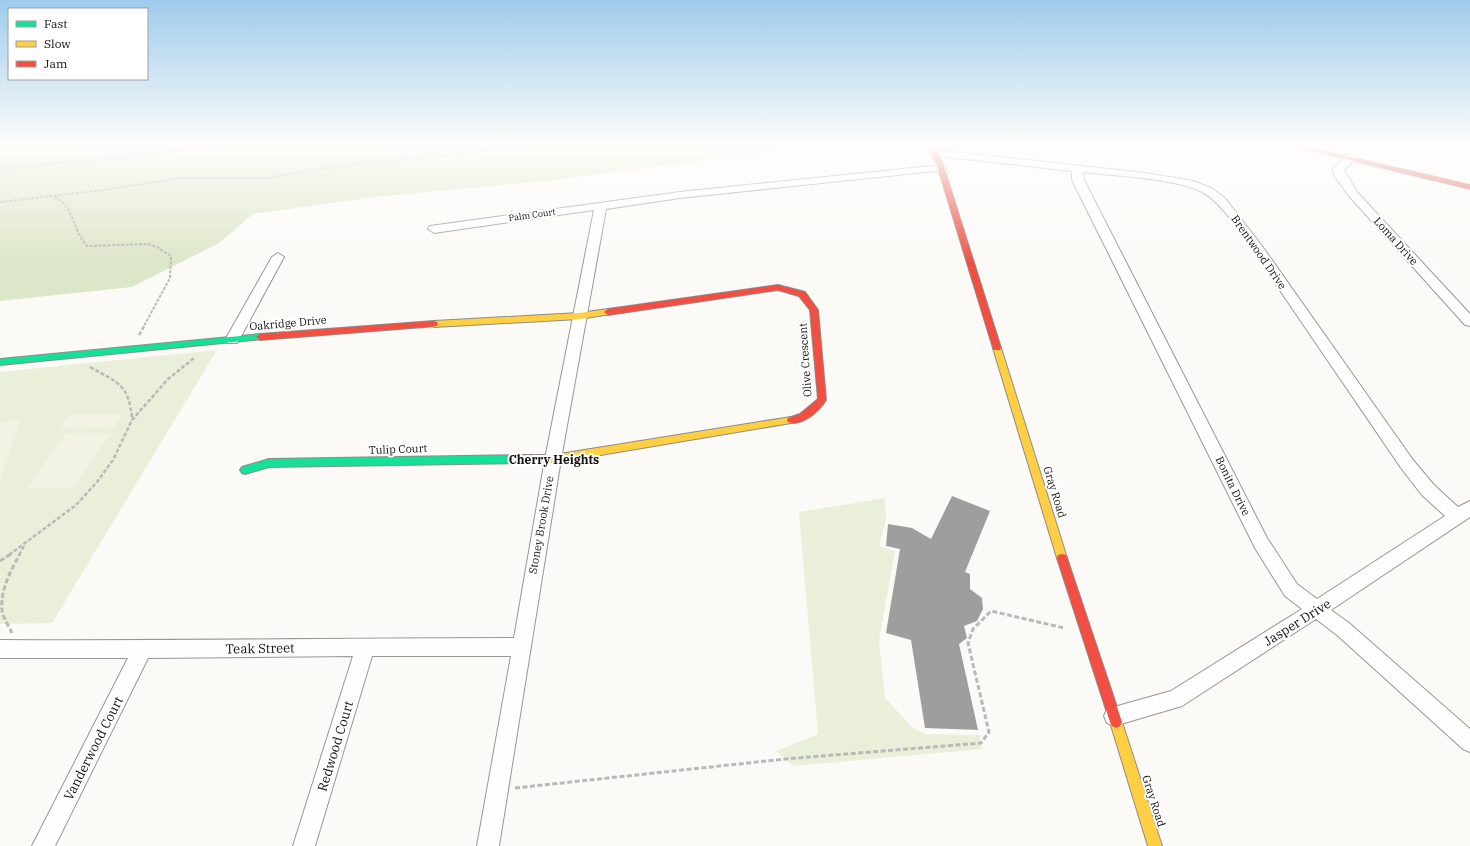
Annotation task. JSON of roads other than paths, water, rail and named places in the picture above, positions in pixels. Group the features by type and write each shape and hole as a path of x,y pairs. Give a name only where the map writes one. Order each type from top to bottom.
{"street":[{"name":"Palm Court","path":"434,229 601,205 780,185"},
{"name":"Gray Road","path":"946,185 1086,633 1155,846"},
{"name":"Bonita Drive","path":"1081,185 1261,543 1277,570 1291,590 1343,629 1470,742"},
{"name":"Brentwood Drive","path":"1196,185 1207,190 1221,200 1258,249 1407,464 1428,490 1464,512"},
{"name":"Loma Drive","path":"1347,185 1353,194 1470,322"},
{"name":"Stoney Brook Drive","path":"488,846 499,788 552,458 601,205"},
{"path":"232,340 278,257"},
{"name":"Olive Crescent","path":"552,458 774,423 803,417 822,400 814,310 802,294 778,287 579,316"},
{"name":"Oakridge Drive","path":"0,362 216,341 410,325 579,316"},
{"name":"Tulip Court","path":"245,470 269,463 552,458"},
{"name":"Jasper Drive","path":"1114,716 1175,699 1317,609 1464,512"},
{"name":"Teak Street","path":"0,649 142,650 366,646 521,647"},
{"name":"Redwood Court","path":"304,846 366,646"},
{"name":"Vanderwood Court","path":"43,846 142,650"}],"district":[{"name":"Cherry Heights","path":"554,460"}]}
